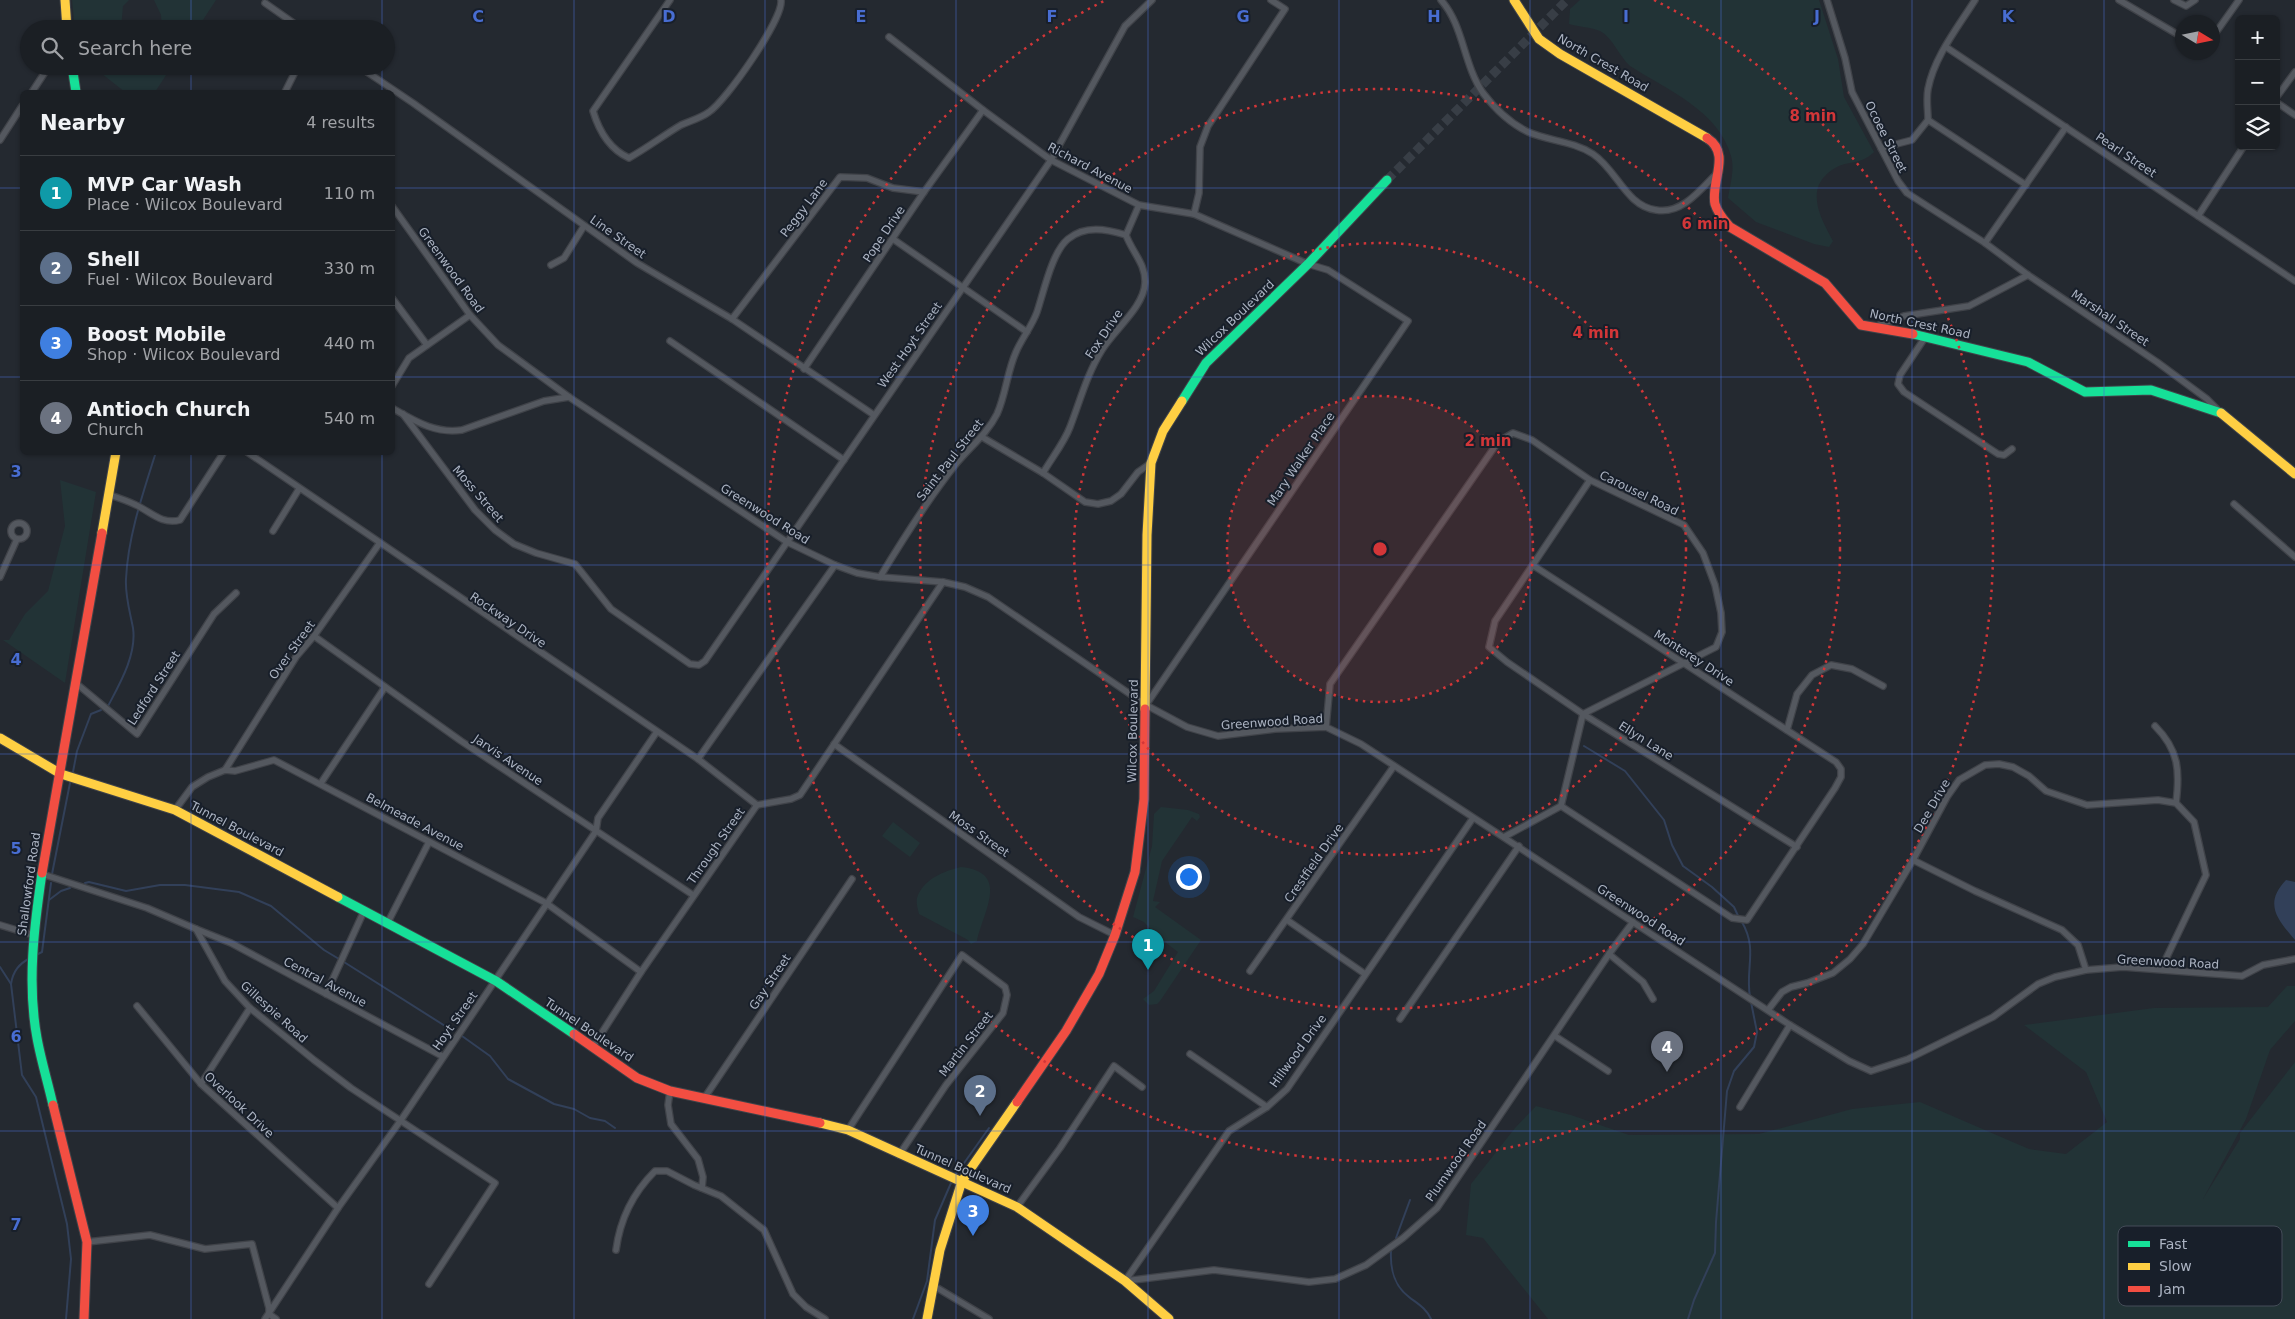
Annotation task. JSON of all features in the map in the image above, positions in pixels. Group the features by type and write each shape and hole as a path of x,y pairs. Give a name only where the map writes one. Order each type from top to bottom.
{"main road":[{"path":"65,0 66,20"},
{"name":"North Crest Road","path":"1514,0 1540,39 1560,54 1678,120 1713,142 1720,152 1715,189 1715,203 1720,216 1730,227 1825,283 1834,291 1854,319 1861,325 1926,336 2028,362 2085,392 2151,390 2220,413 2295,474"},
{"path":"73,75 76,90"},
{"name":"Wilcox Boulevard","path":"927,1319 940,1250 962,1181 1066,1031 1099,974 1115,935 1131,887 1139,854 1144,799 1147,535 1151,463 1163,431 1206,363 1308,264 1387,180"},
{"name":"Shallowford Road","path":"84,1319 87,1242 37,1038 34,1015 33,935 116,455"},
{"name":"Tunnel Boulevard","path":"0,738 61,774 175,810 496,981 637,1078 670,1091 705,1097 848,1130 899,1155 962,1181 1017,1207 1125,1281 1169,1319"}],"street":[{"path":"670,0 593,111 598,129 617,152 629,158 680,126 710,111 733,85 772,28 782,5 781,0"},
{"name":"West Hoyt Street","path":"787,542 1051,160 1125,26 1152,0"},
{"path":"1194,214 1199,193 1200,147 1208,126 1285,9 1271,0"},
{"path":"1441,0 1447,7 1457,28 1469,67 1482,91 1500,114 1529,132 1558,139 1589,152 1605,162 1634,201 1655,210 1672,210 1686,203 1718,172"},
{"name":"Ocoee Street","path":"1827,0 1846,58 1852,92 1898,181 1908,192 1985,243"},
{"path":"1881,148 1912,140 1928,120 1928,91 1932,73 1946,46 1975,0"},
{"path":"2119,0 2175,32"},
{"path":"2174,0 2186,6 2195,0"},
{"path":"2220,27 2239,0"},
{"path":"265,3 289,20"},
{"name":"Richard Avenue","path":"890,37 983,110 1051,160 1139,205 1194,214 1308,264"},
{"name":"Pearl Street","path":"1946,46 2295,281"},
{"path":"2280,93 2295,72"},
{"path":"33,90 43,75"},
{"path":"285,90 293,75"},
{"name":"Line Street","path":"372,75 394,90"},
{"name":"Line Street","path":"395,90 637,264 732,320 874,415"},
{"path":"2280,105 2295,115"},
{"path":"0,140 20,109"},
{"name":"Pope Drive","path":"804,369 924,192 983,110"},
{"path":"1928,120 2026,185"},
{"path":"1985,243 2066,128"},
{"path":"2198,216 2241,150"},
{"name":"Peggy Lane","path":"732,320 840,177 867,178 894,188 924,192"},
{"path":"1126,235 1139,205"},
{"name":"Greenwood Road","path":"395,210 470,315 498,345 569,397 787,542 835,565 857,573 880,577 943,582 966,587 988,597 1146,705 1187,727 1218,736 1275,729 1326,727 1362,744 1790,1025 1849,1061 1871,1071 1908,1059 1993,1017 2038,984 2055,977 2086,970 2123,967 2242,976 2262,965 2295,959"},
{"path":"551,265 564,258 584,226"},
{"name":"Saint Paul Street","path":"880,577 900,543 956,464 982,437 996,416 1004,397 1010,370 1036,315 1055,259 1067,240 1082,230 1110,230 1126,235"},
{"name":"Fox Drive","path":"1042,473 1069,430 1083,387 1102,350 1142,297 1145,283 1142,263 1131,250 1126,235"},
{"path":"893,239 1027,332"},
{"name":"Marshall Street","path":"1985,243 2028,275 2157,362 2207,400 2220,413"},
{"name":"Mary Walker Place","path":"1146,705 1408,321 1328,270 1308,264"},
{"path":"1872,328 1904,316 1969,306 2028,275"},
{"path":"395,302 428,345"},
{"path":"395,381 409,358 470,315"},
{"path":"1926,336 1900,375 1898,384 1904,392 1998,454 2004,455 2012,449"},
{"path":"670,341 844,460"},
{"name":"Moss Street","path":"395,410 425,426 448,432 462,430 544,401 569,397"},
{"name":"Moss Street","path":"403,414 469,502 495,530 514,544 536,553 575,564 611,609 690,664 699,665 706,661 787,542"},
{"name":"Carousel Road","path":"1326,727 1330,684 1498,442 1512,433 1532,440 1590,480 1684,525 1703,554 1715,585 1722,613 1722,632 1716,646 1685,664 1583,714"},
{"path":"982,437 1042,473 1085,502 1098,504 1111,501 1121,494 1138,472 1151,463"},
{"path":"110,495 138,505 163,520 172,522 180,520 222,455"},
{"name":"Rockway Drive","path":"251,455 698,760 757,805"},
{"path":"1534,566 1590,480"},
{"path":"273,531 299,489"},
{"path":"2234,504 2295,557"},
{"path":"0,577 17,539"},
{"name":"Over Street","path":"225,770 296,657 314,636 379,544"},
{"path":"698,760 835,565"},
{"name":"Ellyn Lane","path":"1534,566 1495,621 1489,647 1507,662 1583,714 1796,847"},
{"name":"Monterey Drive","path":"1534,566 1836,762 1842,769 1841,777 1796,847"},
{"name":"Through Street","path":"592,1048 641,972 757,805 783,801 800,795 943,582"},
{"name":"Ledford Street","path":"77,684 137,734 214,614 236,593"},
{"name":"Jarvis Avenue","path":"314,636 385,687 693,896"},
{"path":"1787,730 1797,694 1812,675 1830,665 1852,669 1883,686"},
{"path":"321,783 385,687"},
{"path":"1504,837 1561,806 1583,714"},
{"path":"2155,726 2168,740 2177,764 2176,802 2194,822 2206,875 2161,969"},
{"name":"Hoyt Street","path":"267,1316 338,1208 496,981 546,903 596,831 598,818 656,733"},
{"name":"Moss Street","path":"834,744 1079,918 1115,935"},
{"name":"Belmeade Avenue","path":"175,810 192,786 225,770 235,770 274,760 321,783 546,903 641,972"},
{"name":"Dee Drive","path":"1768,1010 1782,992 1790,986 1807,983 1833,974 1863,944 1913,860 1947,796 1959,780 1985,765 1999,764 2013,767 2029,776 2046,791 2087,805 2158,800 2176,802"},
{"name":"Crestfield Drive","path":"1250,972 1394,766"},
{"path":"1561,806 1732,918 1747,920 1796,847"},
{"name":"Hillwood Drive","path":"1125,1281 1229,1131 1267,1107 1287,1089 1473,818"},
{"path":"387,924 429,842"},
{"path":"1400,1019 1519,846"},
{"path":"1913,860 1975,891 2062,930 2078,945 2086,970"},
{"path":"42,874 147,908 196,929"},
{"name":"Gay Street","path":"705,1097 852,879"},
{"path":"326,994 364,911"},
{"path":"1286,920 1365,974"},
{"name":"Plumwood Road","path":"1125,1281 1214,1270 1309,1282 1335,1279 1366,1265 1403,1238 1437,1208 1609,954 1633,922"},
{"path":"0,924 33,935"},
{"name":"Central Avenue","path":"196,929 231,943 442,1056"},
{"name":"Gillespie Road","path":"196,929 225,981 250,1008 351,1088 495,1183 429,1284"},
{"path":"1609,954 1643,982 1653,999"},
{"name":"Martin Street","path":"848,1130 962,955 1005,987 1007,995 1003,1013 946,1085 899,1155"},
{"name":"Overlook Drive","path":"137,1006 200,1084 338,1208"},
{"path":"200,1084 250,1008"},
{"path":"1740,1107 1790,1025"},
{"path":"1555,1036 1608,1071"},
{"path":"1190,1054 1267,1107"},
{"path":"1017,1207 1060,1148 1114,1066 1142,1087"},
{"path":"670,1091 668,1105 671,1124 698,1159 703,1177 702,1188"},
{"path":"616,1250 618,1233 627,1209 640,1186 655,1171 667,1171 721,1196 764,1230 793,1294 806,1307 825,1319"},
{"path":"87,1242 150,1235 205,1249 252,1244 269,1308 267,1316 276,1319"},
{"path":"934,1286 989,1319"}],"shaded area":[{"path":"72,0 129,0 123,6 122,20 74,20"},
{"path":"154,0 216,0 203,20 161,20"},
{"path":"1580,0 1819,0 1838,59 1844,97 1874,152 1864,159 1835,168 1819,184 1817,203 1823,222 1833,241 1829,247 1814,244 1756,222 1728,198 1732,177 1732,161 1725,140 1715,126 1690,103 1630,66 1605,34 1600,31 1569,24 1570,9"},
{"path":"103,75 166,75 156,90 122,90"},
{"path":"60,480 96,492 65,683 3,640 9,640 25,614 48,591 65,526"},
{"path":"1161,807 1188,810 1199,814 1200,817 1197,821 1192,817 1162,861 1153,901 1160,902 1155,907 1201,940 1160,1001 1157,1004 1149,1005 1143,999 1154,991 1178,952 1157,936 1144,922 1133,917 1152,846 1154,814"},
{"path":"893,822 920,843 910,857 882,836"},
{"path":"961,867 976,870 985,877 990,885 988,906 977,941 971,944 968,940 919,914 917,904 920,891 929,881 941,874"},
{"path":"2287,986 2295,986 2295,1021 2270,1050 2246,1119 2203,1199 2240,1139 2240,1133 2295,1062 2295,1319 1548,1319 1483,1238 1466,1235 1471,1184 1515,1128 1536,1106 1571,1115 1629,1135 1759,1134 1852,1109 1920,1102 2029,1149 2066,1154 2107,1122 2086,1072 2024,1025 2154,1008 2268,1007"}],"water":[{"path":"2286,880 2295,882 2295,940 2283,926 2274,904 2279,889"}],"waterway":[{"path":"107,708 126,670 132,649 133,628 126,592 127,563 137,515 155,455"},
{"path":"73,772 77,751 91,714 101,710"},
{"path":"1584,746 1625,771 1664,820 1672,845 1683,866 1712,887 1734,907 1739,918"},
{"path":"52,874 70,783"},
{"path":"85,883 89,882 126,891 160,885 185,885 239,892 271,906 324,950 339,959"},
{"path":"36,955 42,952 51,883"},
{"path":"49,900 61,891 70,888"},
{"path":"1742,922 1747,932 1750,950 1750,997"},
{"path":"30,958 17,968 11,984 22,1075 36,1097 67,1224 71,1259 66,1319"},
{"path":"344,962 453,1031"},
{"path":"0,967 11,984"},
{"path":"1688,1319 1694,1300 1715,1253 1727,1091 1734,1071 1754,1047 1757,1032 1751,1002"},
{"path":"462,1036 490,1056 508,1079 554,1104 574,1109 590,1118 605,1121 615,1128"},
{"path":"957,1173 989,1128"},
{"path":"913,1319 927,1281 935,1220 951,1183"},
{"path":"1396,1238 1410,1200"},
{"path":"1391,1250 1392,1270 1396,1282 1404,1292 1424,1309 1431,1319"}],"tunnel":[{"path":"1387,180 1567,0"}],"traffic: fast":[{"path":"73,75 76,90"},
{"path":"1182,401 1206,363 1308,264 1387,180"},
{"path":"1913,334 2028,362 2085,392 2151,390 2221,413"},
{"path":"42,873 34,935 32,997 40,1055 53,1105"},
{"path":"338,897 496,981 574,1034"}],"traffic: slow":[{"path":"65,0 66,20"},
{"path":"1514,0 1539,39 1560,54 1707,138"},
{"path":"1145,709 1147,535 1151,463 1163,431 1182,401"},
{"path":"2221,413 2295,474"},
{"path":"102,533 115,455"},
{"path":"0,738 61,774 175,810 338,897"},
{"path":"927,1319 940,1250 962,1181 1017,1102"},
{"path":"820,1123 848,1130 1017,1207 1125,1281 1169,1319"}],"traffic: jam":[{"path":"1707,138 1718,152 1719,160 1714,196 1715,204 1719,214 1730,227 1825,283 1861,325 1913,334"},
{"path":"42,873 102,533"},
{"path":"1017,1102 1066,1031 1099,974 1115,935 1135,872 1144,799 1145,709"},
{"path":"574,1034 637,1078 670,1091 820,1123"},
{"path":"53,1105 87,1242 84,1319"}],"place":[{"name":"MVP Car Wash","path":"1148,970"},
{"name":"Antioch Church","path":"1667,1072"},
{"name":"Shell","path":"980,1116"},
{"name":"Boost Mobile","path":"973,1236"}]}
